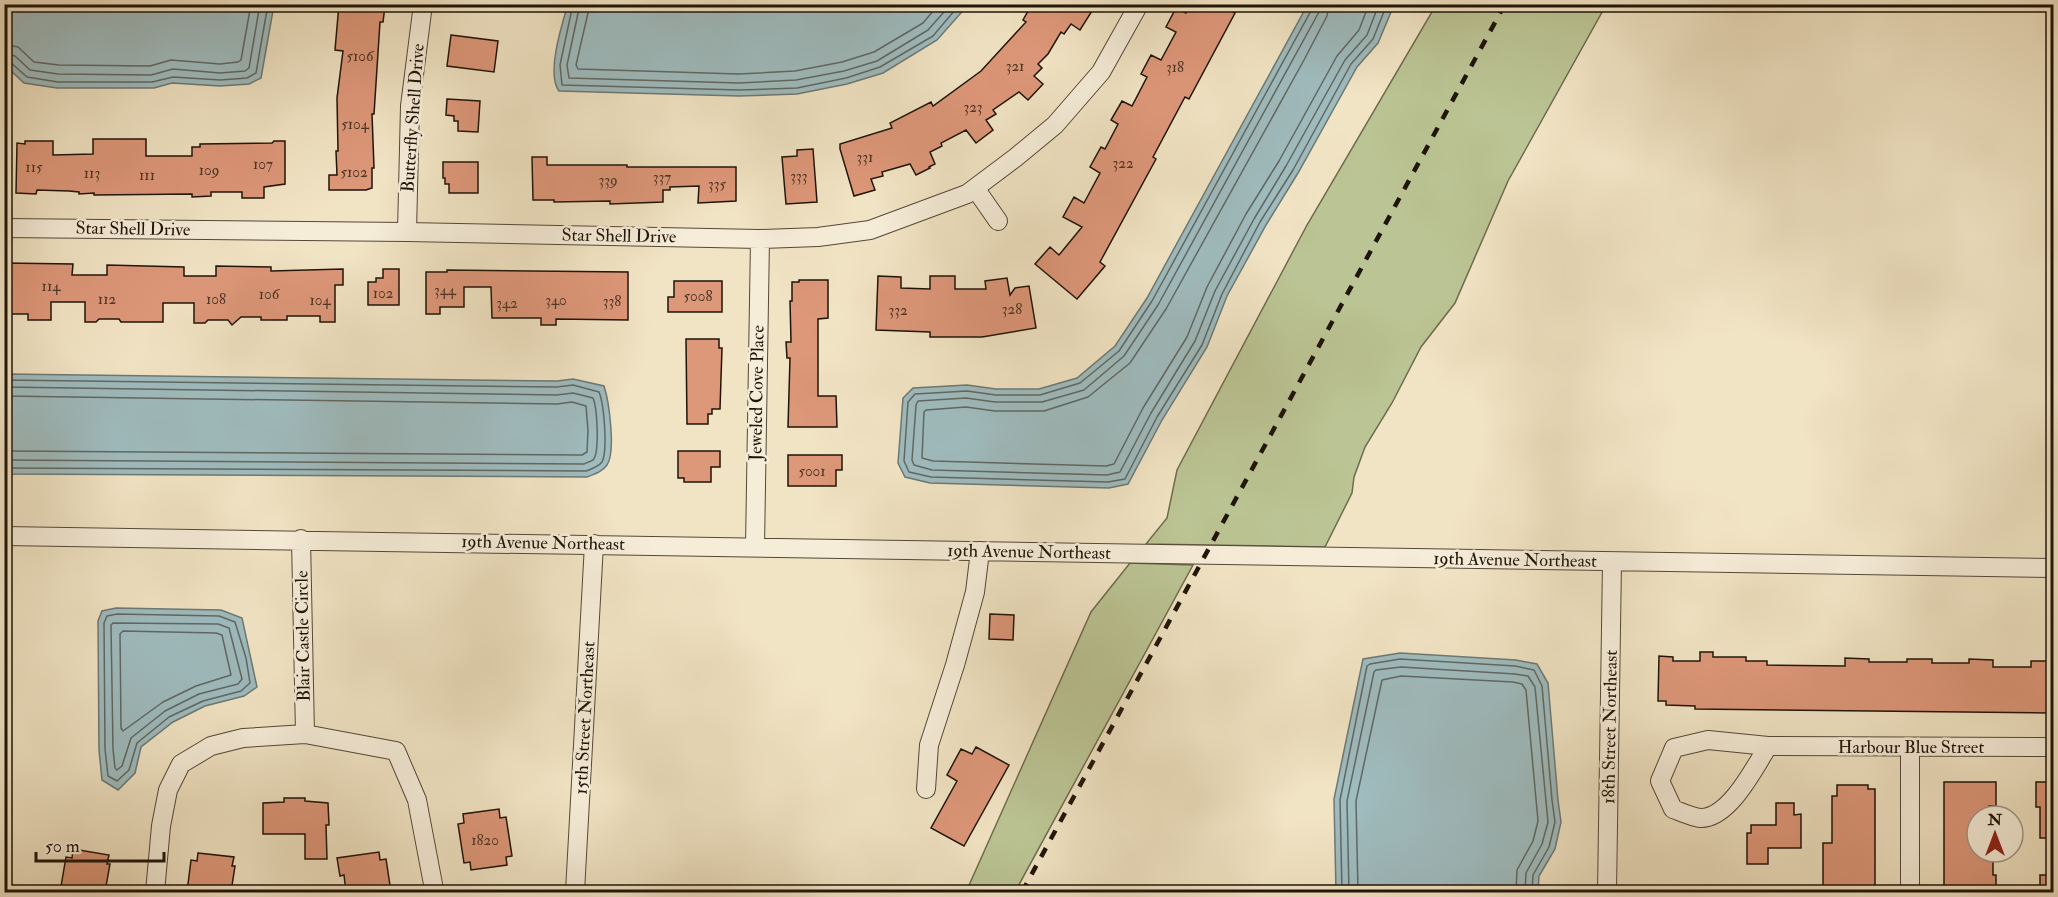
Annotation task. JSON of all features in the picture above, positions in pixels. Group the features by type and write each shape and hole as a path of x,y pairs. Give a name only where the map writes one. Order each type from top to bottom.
{"street":[{"name":"Butterfly Shell Drive","path":"407,232 410,106 423,4"},
{"name":"Star Shell Drive","path":"4,228 407,232 760,239 818,237 870,230 966,194 1055,125 1101,72 1139,4"},
{"path":"975,188 998,221"},
{"name":"Jeweled Cove Place","path":"755,547 760,239"},
{"name":"19th Avenue Northeast","path":"4,536 2054,568"},
{"name":"Blair Castle Circle","path":"301,539 305,734"},
{"name":"15th Street Northeast","path":"575,892 594,544"},
{"path":"926,789 929,745 956,665 975,592 980,551"},
{"name":"18th Street Northeast","path":"1607,892 1612,562"},
{"path":"155,892 168,790 181,764 211,746 243,738 305,734 396,751 417,800 433,884 432,892"},
{"name":"Harbour Blue Street","path":"1768,746 1744,785 1724,809 1701,818 1673,809 1660,781 1674,748 1708,740 1768,746 2054,747"},
{"path":"1910,747 1910,892"}],"green space":[{"path":"1436,5 1606,5 1508,181 1455,303 1421,347 1392,403 1365,447 1354,477 1352,493 1325,547 1146,544 1167,518 1177,470 1307,225"},
{"path":"1130,563 1193,565 1015,892 966,892 1091,612"}],"water":[{"path":"568,4 968,5 937,40 883,73 847,84 797,94 739,96 559,91 555,83 555,61"},
{"path":"1308,4 1394,5 1378,43 1357,67 1266,225 1227,296 1207,347 1162,420 1128,484 1109,488 930,483 905,477 898,463 903,398 913,388 967,385 996,389 1039,389 1077,378 1115,346 1147,298"},
{"path":"4,5 274,5 261,78 249,84 220,86 172,83 154,88 57,88 24,83 8,68 5,59"},
{"path":"5,374 557,381 573,379 604,386 610,414 610,458 605,467 587,477 5,474"},
{"path":"116,608 221,610 242,618 257,687 244,696 205,706 173,722 141,747 135,773 118,790 102,780 99,750 98,621 102,611"},
{"path":"1400,653 1516,660 1537,664 1548,683 1561,822 1555,849 1539,876 1538,892 1336,892 1334,799 1363,659"}],"building":[{"path":"339,4 385,6 383,22 380,22 374,114 372,114 374,168 372,168 372,188 366,190 329,190 329,175 337,175 337,98 343,51 335,50"},
{"path":"1032,4 1081,4 1092,11 1080,30 1071,24 1064,34 1061,32 1048,54 1038,64 1042,68 1034,76 1043,84 1028,100 1019,92 993,110 996,114 986,120 993,130 976,143 966,130 941,143 942,146 930,152 935,164 930,168 916,175 910,164 882,172 883,176 871,179 875,190 854,196 840,144 892,128 890,123 931,102 933,106 981,71 1026,22 1023,20"},
{"path":"1191,4 1218,4 1235,13 1189,99 1185,97 1153,157 1156,159 1100,262 1105,266 1077,299 1035,264 1050,247 1059,255 1082,227 1063,217 1074,197 1084,203 1100,173 1090,167 1101,147 1105,149 1118,124 1111,120 1122,101 1132,106 1147,77 1141,74 1151,55 1161,60 1176,32 1166,27 1176,8 1186,13"},
{"path":"451,35 498,41 494,72 447,66"},
{"path":"447,99 480,101 478,132 458,131 458,121 454,121 454,116 446,115"},
{"path":"93,139 146,139 146,156 192,156 192,147 200,147 200,144 285,141 285,184 264,187 264,198 242,198 242,192 211,192 211,196 192,197 192,194 94,195 94,193 37,190 36,194 16,193 17,143 53,141 53,155 93,154"},
{"path":"813,149 817,202 786,204 782,157 797,156 797,150"},
{"path":"532,157 547,157 547,165 736,167 736,201 698,203 699,186 670,187 670,190 663,190 663,202 610,204 610,201 533,200"},
{"path":"443,162 478,162 478,193 449,193 449,184 445,184 445,178 443,178"},
{"path":"4,263 73,264 72,275 107,275 107,265 184,267 184,276 216,276 216,266 271,267 271,271 343,269 343,285 335,285 335,322 320,322 320,316 287,316 287,320 241,317 232,325 228,320 194,323 194,303 163,303 163,322 121,322 119,319 99,319 96,322 85,322 85,302 51,302 51,320 28,320 28,314 4,314"},
{"path":"383,269 399,269 399,305 368,305 368,282 376,282 376,278 383,278"},
{"path":"447,270 628,272 628,320 556,319 556,325 541,325 541,318 492,318 491,287 464,287 464,307 440,307 440,314 426,314 426,272 447,272"},
{"path":"878,276 901,277 901,288 930,289 930,276 955,276 955,289 986,289 985,281 1007,278 1010,295 1015,288 1029,286 1036,328 982,337 930,337 930,332 876,330"},
{"path":"799,280 828,280 828,318 818,319 818,396 836,396 837,427 788,427 790,358 787,358 786,342 791,342 792,282 799,282"},
{"path":"674,281 722,281 722,312 668,312 668,297 674,297"},
{"path":"686,339 719,339 719,348 722,348 720,409 712,409 712,414 708,414 708,424 687,424"},
{"path":"678,451 720,451 720,467 711,467 711,482 684,482 684,478 678,478"},
{"path":"788,455 842,455 842,470 836,470 836,486 788,486"},
{"path":"990,614 1014,615 1013,640 989,639"},
{"path":"1700,652 1713,652 1713,657 1746,657 1746,661 1767,661 1767,665 1845,666 1845,658 1869,659 1869,662 1907,662 1907,659 1932,659 1932,663 1969,663 1969,659 1993,660 1993,667 2031,667 2031,661 2054,661 2054,709 2048,709 2048,713 1695,709 1695,706 1666,705 1666,701 1658,701 1659,656 1673,657 1673,661 1700,661"},
{"path":"976,747 1009,765 964,846 931,828 957,781 947,775 961,749 972,754"},
{"path":"1944,782 1996,782 1996,804 1965,804 1965,864 1993,864 1993,875 1996,875 1996,892 1944,892"},
{"path":"2036,782 2054,782 2054,838 2040,838 2040,807 2036,807"},
{"path":"1837,785 1868,785 1868,789 1875,789 1875,892 1823,892 1823,843 1832,843 1832,796 1837,796"},
{"path":"284,798 305,798 305,801 328,803 327,859 305,859 305,834 263,834 263,803 284,802"},
{"path":"1776,803 1794,803 1794,815 1801,814 1801,848 1768,848 1768,864 1747,864 1747,833 1751,833 1751,825 1776,825"},
{"path":"499,809 500,818 506,817 512,856 506,857 507,865 471,870 470,862 464,863 458,824 464,823 463,814"},
{"path":"73,849 109,855 107,864 110,864 105,892 60,892 66,857 72,858"},
{"path":"379,852 380,860 386,859 391,892 346,892 344,875 340,876 337,858"},
{"path":"198,853 234,857 231,892 187,892 191,860 197,861"},
{"path":"2040,875 2054,875 2054,892 2040,892"}],"railway":[{"path":"1022,892 1505,4"}]}
